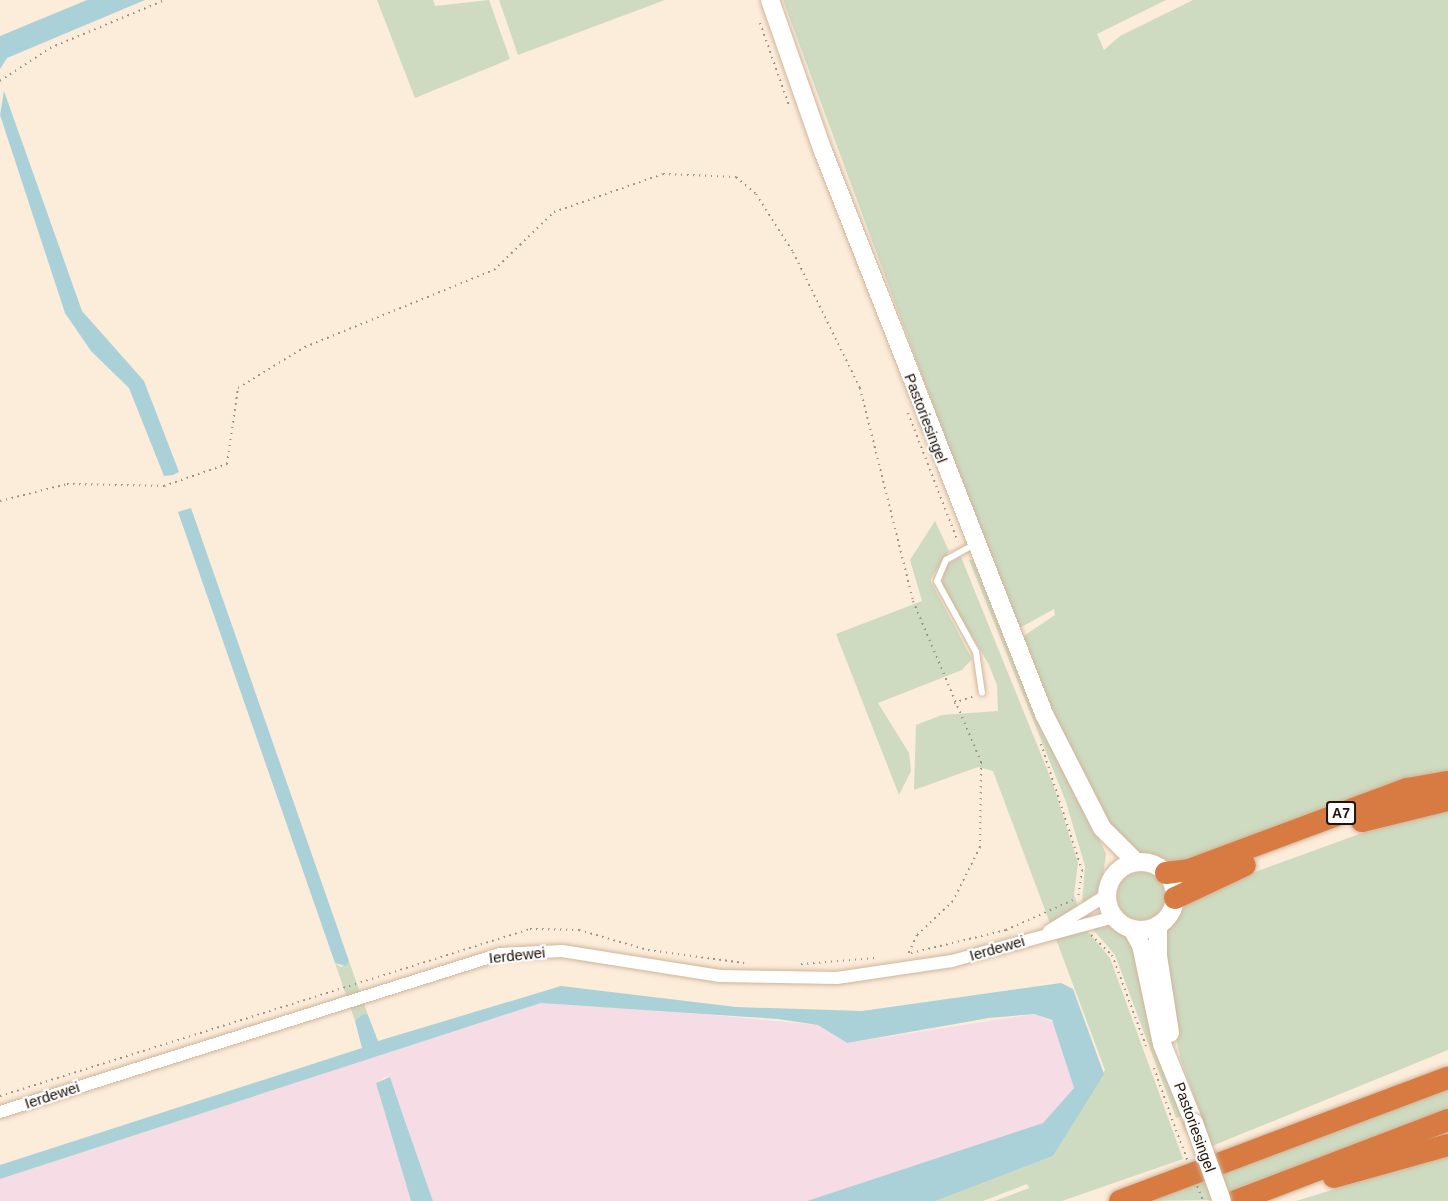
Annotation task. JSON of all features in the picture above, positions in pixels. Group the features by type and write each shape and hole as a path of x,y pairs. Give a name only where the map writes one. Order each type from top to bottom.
{"highway":[{"name":"A7","path":"1166,873 1189,870 1391,795 1448,782"},
{"name":"A7","path":"1175,898 1196,885 1378,815 1448,800"},
{"path":"1287,1139 1448,1063"},
{"path":"1120,1201 1448,1078"},
{"path":"1234,1200 1448,1120"},
{"path":"1234,1200 1448,1145"}],"street":[{"name":"Pastoriesingel","path":"770,0 975,544 1049,725 1102,828 1115,874"},
{"name":"Pastoriesingel","path":"1102,828 1136,862"},
{"path":"1136,862 1166,873 1175,898 1158,925 1132,929 1114,917 1107,895 1115,874 1136,862"},
{"name":"Ierdewei","path":"1049,931 1107,895"},
{"name":"Ierdewei","path":"0,1112 500,954 562,951 720,976 807,980 922,967 1049,931 1114,917"},
{"name":"Pastoriesingel","path":"1158,925 1170,1052 1194,1123 1234,1200"},
{"name":"Pastoriesingel","path":"1132,929 1141,945 1162,1044 1170,1052"}],"lane":[{"path":"975,544 946,560 937,581 976,652 982,693"}],"path":[{"path":"0,81 50,48 165,0"},
{"path":"0,501 67,484 164,486 227,464 238,388 305,347 494,270 554,212 663,174 726,173 752,188 781,231 860,388 913,601 954,703 981,762 984,831 953,901 917,935 907,954 1006,930 1077,898"},
{"path":"954,703 982,693"},
{"path":"1037,735 1083,870 1077,898 1079,906"},
{"path":"1087,928 1112,955 1203,1201"},
{"path":"0,1096 530,929 579,930 648,950 750,963"},
{"path":"791,964 887,957"}],"shaded area":[{"path":"565,1001 818,1025 847,1043 1034,1014 1055,1023 1074,1088 1043,1123 807,1201 433,1201 390,1077 385,1077 376,1083 411,1201 0,1201 0,1179 541,1003"}],"green space":[{"path":"377,0 433,0 435,6 489,0 510,59 415,98"},
{"path":"499,0 665,0 518,55"},
{"path":"783,0 1166,0 1097,34 1104,50 1120,36 1193,0 1448,0 1448,774 1169,865 1130,850 1116,835 1063,743 1022,637 1055,615 1054,609 1016,630"},
{"path":"935,521 949,551 930,580 972,659 962,670 878,703 909,753 911,771 899,795 836,634 922,601 910,560"},
{"path":"961,557 1053,784 1078,863 1074,895 1085,928 1110,958 1183,1159 1062,1201 995,1201 1029,1188 1027,1184 983,1201 936,1201 1053,1156 1105,1070 993,771 978,767 914,790 916,725 942,715 998,711 997,685 988,663 942,586 945,565"},
{"path":"969,560 974,560 1106,854 1101,889 1082,904 1085,866 1066,802"},
{"path":"1448,810 1448,1050 1212,1146 1180,1057 1165,984 1163,933 1175,915 1200,892 1365,832"},
{"path":"1141,872 1158,879 1165,896 1158,913 1141,920 1124,913 1117,896 1124,879"},
{"path":"1111,924 1130,936 1182,1116 1176,1118 1115,955 1090,926"},
{"path":"349,961 368,1015 355,1021 335,963 341,967"},
{"path":"1448,1087 1448,1110 1211,1200 1142,1201"},
{"path":"1448,1154 1448,1201 1296,1201 1394,1171"}],"water":[{"path":"87,0 145,0 7,58 0,69 0,36"},
{"path":"4,91 82,311 144,381 179,472 173,475 164,476 129,388 91,351 65,313 0,115"},
{"path":"191,508 349,961 346,966 335,963 178,512"},
{"path":"1061,983 1073,989 1104,1074 1053,1156 936,1201 807,1201 1043,1123 1074,1088 1052,1020 1034,1014 989,1018 847,1043 818,1025 778,1019 541,1003 0,1179 0,1165 362,1048 355,1021 363,1014 368,1015 378,1041 561,986 736,1007 862,1011"},
{"path":"390,1077 433,1201 411,1201 376,1083"}]}
